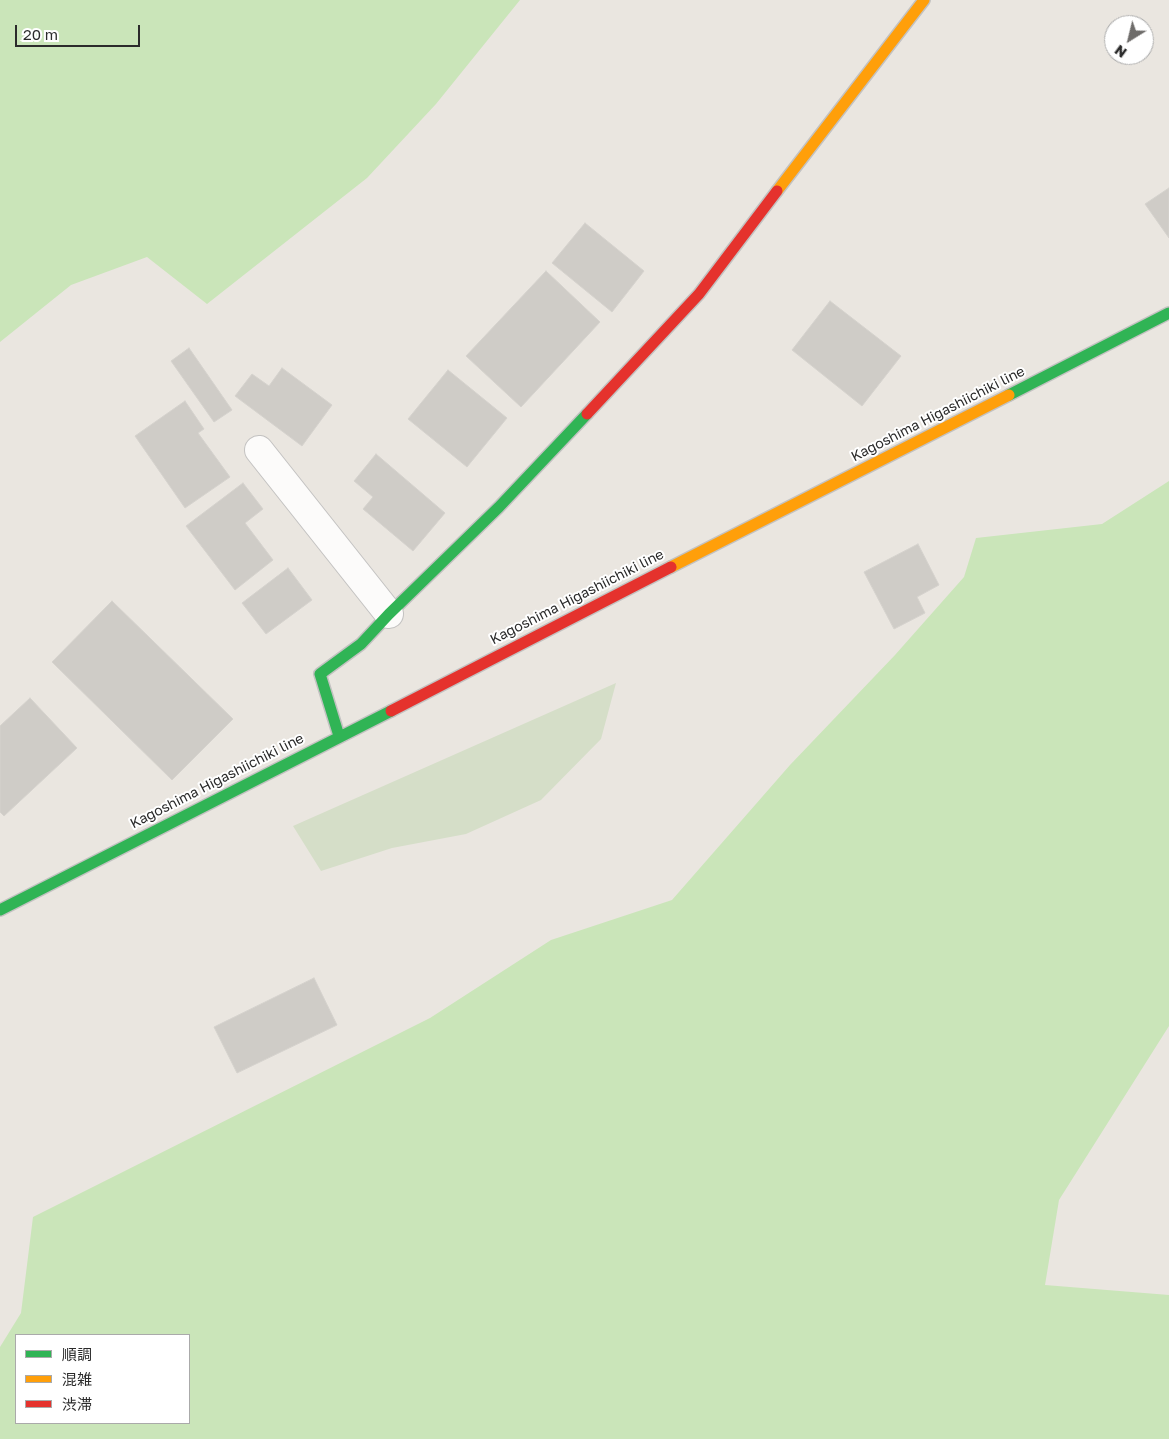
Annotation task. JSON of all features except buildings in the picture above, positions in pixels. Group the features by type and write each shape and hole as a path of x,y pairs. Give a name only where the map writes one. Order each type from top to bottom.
{"main road":[{"path":"339,736 320,674 361,644 389,614 499,507 699,294 924,0"},
{"name":"Kagoshima Higashiichiki line","path":"0,910 1169,313"}],"street":[{"path":"259,450 389,614"}],"green space":[{"path":"0,0 520,0 436,104 367,178 207,304 147,257 71,285 0,342"},
{"path":"1169,481 1169,1026 1059,1200 1045,1285 1169,1295 1169,1439 0,1439 0,1347 21,1313 33,1217 430,1018 551,940 672,900 790,765 895,655 964,577 976,538 1102,524"},
{"path":"616,683 601,739 541,800 466,834 392,848 321,871 293,826"}],"traffic: fast":[{"path":"1009,395 1169,313"},
{"path":"339,736 320,674 361,644 389,614 499,507 587,414"},
{"path":"0,910 391,711"}],"traffic: slow":[{"path":"777,191 924,0"},
{"path":"671,567 1009,395"}],"traffic: jam":[{"path":"587,414 699,294 777,191"},
{"path":"391,711 671,567"}]}
